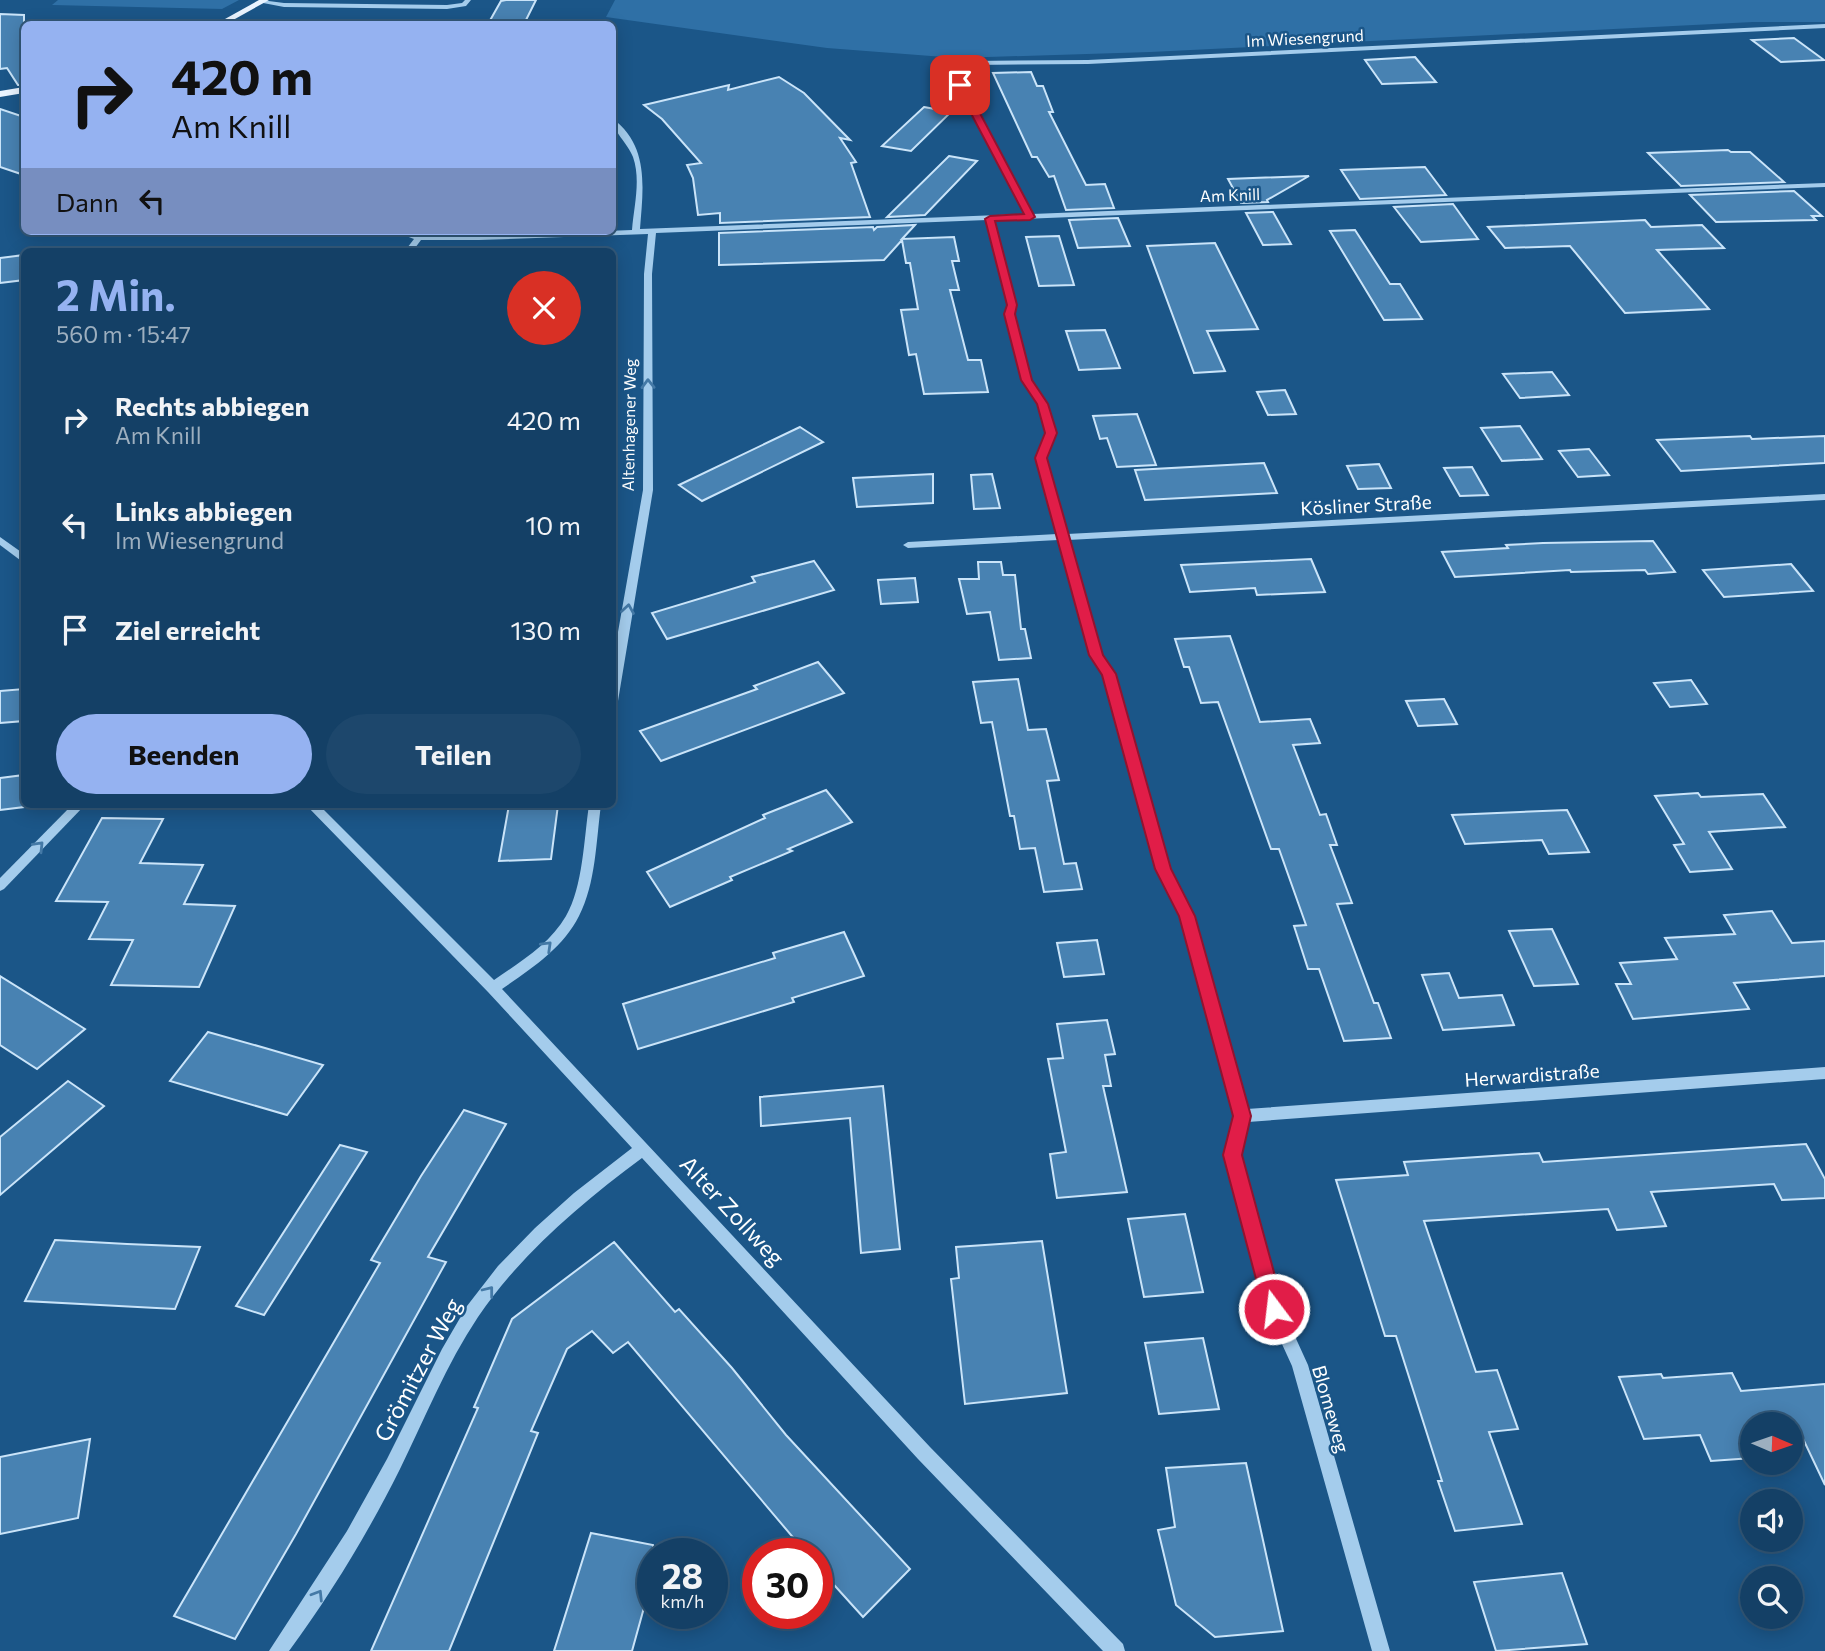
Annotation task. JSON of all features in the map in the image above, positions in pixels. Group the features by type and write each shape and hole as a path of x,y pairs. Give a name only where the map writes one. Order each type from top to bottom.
{"main road":[{"path":"226,21 263,1"},
{"path":"0,94 21,90"}],"street":[{"path":"263,1 284,5 447,7 464,5 468,0"},
{"path":"1810,26 1825,37"},
{"name":"Im Wiesengrund","path":"1030,217 967,99 953,70 957,66 972,63 1088,62 1825,26"},
{"path":"616,125 634,148 640,168 642,188 636,231"},
{"name":"Am Knill","path":"616,232 1825,185"},
{"name":"Blomeweg","path":"990,219 1012,305 1010,314 1027,380 1042,404 1051,433 1041,458 1063,539 1096,655 1109,674 1163,869 1187,916 1242,1116 1232,1155 1274,1309 1300,1365 1381,1651"},
{"name":"Altenhagener Weg","path":"616,678 648,490 648,274 652,231"},
{"name":"Am Knill","path":"410,235 419,238 512,235"},
{"path":"411,248 419,238"},
{"name":"Kösliner Straße","path":"908,545 1063,539 1825,497"},
{"path":"0,540 21,556"},
{"path":"0,886 76,808"},
{"name":"Alter Zollweg","path":"315,808 493,988 924,1453 1116,1651"},
{"path":"493,988 541,953 559,935 578,903 594,808"},
{"name":"Herwardistraße","path":"1242,1116 1825,1073"},
{"name":"Grömitzer Weg","path":"278,1651 306,1614 348,1548 454,1344 485,1294 526,1245 561,1212 643,1149"}],"shaded area":[{"path":"58,0 239,0 222,9 52,5"},
{"path":"615,0 1825,0 1825,22 1753,22 1150,52 957,58 827,48 606,17"}],"building":[{"path":"536,0 526,21 490,21 501,1"},
{"path":"0,14 24,15 24,21 21,21 21,85 18,85 7,68 0,69"},
{"path":"1794,38 1824,60 1781,62 1752,40"},
{"path":"1415,57 1436,82 1382,84 1365,60"},
{"path":"1031,72 1037,86 1043,86 1053,112 1049,112 1086,185 1105,184 1114,208 1066,210 1054,176 1049,177 1037,157 1032,157 993,73"},
{"path":"779,77 804,93 850,140 840,138 856,162 851,163 870,217 720,223 720,213 698,215 693,178 687,165 701,163 662,119 644,105 729,85 728,90"},
{"path":"924,107 951,112 911,151 882,146"},
{"path":"0,109 21,116 21,174 0,167"},
{"path":"1728,150 1750,152 1784,182 1681,186 1648,153"},
{"path":"949,156 977,161 925,215 887,217"},
{"path":"1425,167 1446,195 1360,199 1341,170"},
{"path":"1309,176 1267,200 1268,202 1241,203 1228,179"},
{"path":"1794,191 1822,216 1812,216 1816,220 1716,222 1690,195"},
{"path":"1453,204 1478,239 1421,242 1394,207"},
{"path":"1273,212 1291,244 1263,245 1246,213"},
{"path":"1118,218 1130,246 1078,248 1069,220"},
{"path":"1645,220 1651,227 1702,225 1724,248 1657,250 1709,309 1625,313 1570,246 1505,248 1488,227"},
{"path":"915,225 902,239 954,237 959,261 952,261 959,290 950,290 968,360 981,360 988,392 924,394 916,354 909,355 901,310 918,309 910,263 906,263 902,240 884,260 719,265 719,233 873,227 874,230 877,227"},
{"path":"1355,230 1390,284 1400,284 1422,319 1384,320 1330,231"},
{"path":"1059,236 1074,285 1039,286 1026,237"},
{"path":"1215,243 1258,329 1207,331 1225,371 1194,373 1147,246"},
{"path":"21,255 21,280 0,283 0,258"},
{"path":"1105,330 1120,368 1079,370 1066,331"},
{"path":"1552,372 1569,395 1520,398 1503,374"},
{"path":"1285,390 1296,414 1268,415 1257,392"},
{"path":"1137,414 1156,465 1117,467 1107,438 1100,439 1093,416"},
{"path":"1520,426 1542,459 1502,461 1481,428"},
{"path":"800,427 823,442 702,501 679,485"},
{"path":"1750,436 1752,439 1825,436 1825,463 1681,471 1657,440"},
{"path":"1589,449 1609,475 1578,477 1559,451"},
{"path":"1264,463 1277,493 1145,500 1135,470"},
{"path":"1379,464 1391,488 1358,489 1347,466"},
{"path":"1472,467 1488,495 1460,496 1444,468"},
{"path":"933,474 933,503 857,507 853,478"},
{"path":"992,474 1000,508 974,509 971,475"},
{"path":"1653,541 1675,572 1648,574 1645,570 1570,570 1455,577 1442,552 1543,543"},
{"path":"1311,559 1325,592 1257,595 1255,588 1190,592 1181,565"},
{"path":"814,561 834,590 667,639 652,613 755,582 752,577"},
{"path":"978,562 1001,562 1003,575 1015,575 1021,629 1025,629 1031,658 999,660 990,612 967,614 959,579 979,579"},
{"path":"1791,564 1813,591 1724,597 1703,570"},
{"path":"915,578 918,602 881,604 878,580"},
{"path":"1230,636 1260,722 1310,719 1320,743 1293,745 1320,815 1326,814 1337,845 1330,845 1352,903 1337,904 1374,1003 1378,1003 1391,1038 1344,1041 1319,969 1308,969 1294,926 1306,925 1279,849 1271,849 1218,702 1201,703 1189,667 1184,667 1175,639"},
{"path":"818,662 844,693 661,761 640,731 757,689 754,686"},
{"path":"1018,679 1028,730 1046,729 1059,780 1047,781 1064,864 1076,863 1082,889 1044,892 1035,848 1020,849 1014,816 1010,816 992,722 981,723 973,682"},
{"path":"1691,680 1707,704 1670,707 1654,683"},
{"path":"21,689 21,721 0,723 0,691"},
{"path":"1444,699 1457,724 1418,726 1406,701"},
{"path":"21,775 21,807 0,810 0,778"},
{"path":"826,790 852,822 730,877 732,880 670,907 647,872 765,818 763,815"},
{"path":"1698,793 1701,797 1763,794 1785,827 1709,832 1732,869 1690,872 1674,845 1684,844 1655,796"},
{"path":"508,808 558,808 551,859 499,861"},
{"path":"1567,810 1589,852 1549,854 1542,840 1465,844 1452,815"},
{"path":"102,818 163,819 140,863 203,865 184,904 235,906 199,987 111,985 133,940 89,939 108,902 56,901"},
{"path":"1772,911 1792,943 1825,941 1825,976 1734,983 1749,1009 1633,1019 1616,984 1631,984 1620,963 1677,959 1665,938 1735,934 1724,915"},
{"path":"1552,929 1578,984 1534,986 1509,931"},
{"path":"844,932 864,976 792,998 794,1002 638,1049 623,1004 775,958 773,953"},
{"path":"1097,940 1104,974 1064,977 1057,943"},
{"path":"1449,973 1459,998 1502,995 1514,1025 1443,1030 1422,975"},
{"path":"0,976 85,1029 37,1069 0,1045"},
{"path":"1107,1020 1115,1054 1105,1055 1111,1086 1103,1086 1127,1192 1057,1198 1050,1154 1066,1152 1048,1059 1063,1058 1057,1024"},
{"path":"208,1032 323,1065 287,1115 170,1081"},
{"path":"68,1081 104,1106 0,1195 0,1137"},
{"path":"883,1086 900,1249 861,1253 850,1118 761,1126 760,1097"},
{"path":"464,1110 506,1124 428,1257 446,1262 296,1534 235,1639 174,1616 380,1263 371,1260"},
{"path":"1806,1144 1825,1179 1825,1198 1782,1200 1774,1184 1651,1192 1666,1226 1617,1230 1608,1209 1424,1221 1476,1372 1497,1370 1518,1429 1489,1432 1522,1524 1455,1531 1396,1336 1385,1336 1336,1180 1408,1175 1404,1162 1539,1153 1543,1162"},
{"path":"340,1145 367,1152 264,1315 236,1306"},
{"path":"1185,1214 1203,1292 1144,1297 1128,1219"},
{"path":"55,1240 200,1247 175,1309 25,1301"},
{"path":"1042,1241 1067,1393 965,1404 951,1279 959,1278 956,1247"},
{"path":"614,1242 675,1312 679,1309 732,1368 786,1435 910,1569 863,1617 833,1584 833,1538 793,1538 628,1342 613,1353 592,1331 567,1349 531,1431 538,1433 449,1651 371,1651 478,1408 474,1407 512,1319"},
{"path":"1203,1338 1219,1409 1159,1414 1145,1343"},
{"path":"1732,1373 1741,1391 1825,1384 1825,1485 1803,1439 1803,1412 1740,1412 1740,1459 1711,1461 1700,1435 1644,1439 1619,1377 1661,1374 1663,1378"},
{"path":"90,1439 78,1518 0,1534 0,1457"},
{"path":"1246,1463 1283,1631 1215,1637 1176,1605 1158,1530 1175,1527 1166,1468"},
{"path":"591,1533 637,1542 638,1629 632,1651 554,1651"},
{"path":"1562,1573 1587,1644 1496,1651 1474,1582"}],"route":[{"path":"960,85 1030,217 990,219 1012,305 1010,314 1027,380 1042,404 1051,433 1041,458 1096,655 1109,674 1163,869 1187,916 1201,966 1242,1116 1232,1155 1274,1309"}]}
